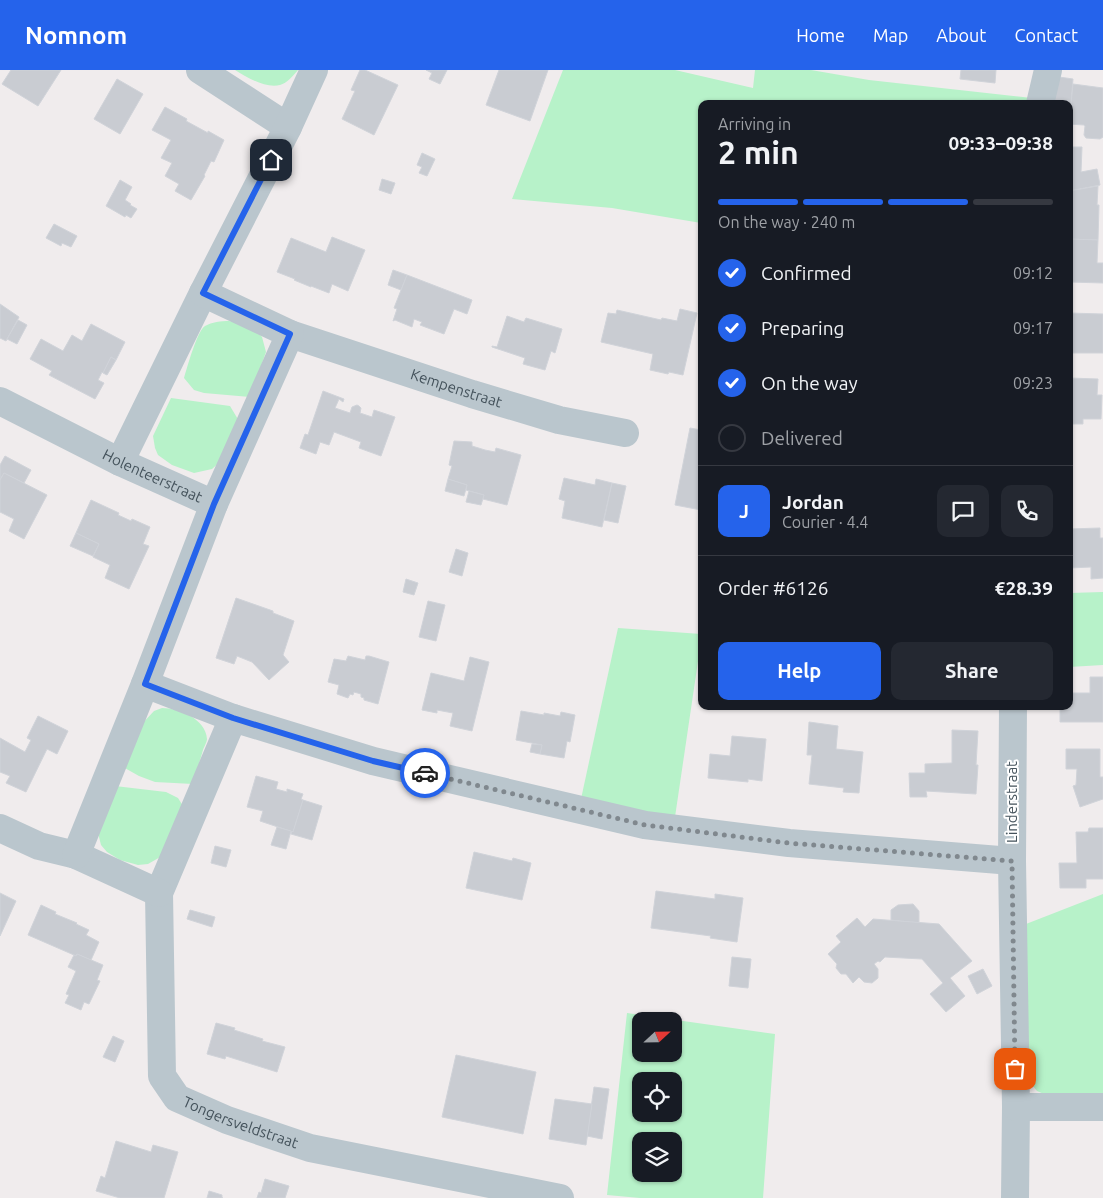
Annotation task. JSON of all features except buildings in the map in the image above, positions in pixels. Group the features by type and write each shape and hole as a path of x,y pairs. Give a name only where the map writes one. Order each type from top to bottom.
{"street":[{"path":"200,70 288,127"},
{"path":"120,462 203,293 288,127 314,70"},
{"path":"1041,100 1048,70"},
{"name":"Kempenstraat","path":"203,293 290,334 472,394 558,420 625,433"},
{"path":"214,504 290,334"},
{"name":"Holenteerstraat","path":"0,401 120,462 214,504 145,684 76,855"},
{"path":"145,684 233,718 373,761 645,825 788,843 1012,861"},
{"name":"Linderstraat","path":"1013,710 1012,861 1016,1107 1015,1198"},
{"path":"0,828 39,846 76,855 159,893 233,718"},
{"name":"Tongersveldstraat","path":"159,893 162,1076 177,1098 227,1120 310,1148 560,1198"},
{"path":"1016,1107 1103,1107"}],"green space":[{"path":"235,70 298,70 285,83 274,86 256,82"},
{"path":"563,70 675,70 753,88 755,70 811,70 869,80 1032,98 1031,100 698,100 698,222 612,208 512,199"},
{"path":"229,321 245,324 256,330 262,337 266,352 250,397 204,393 194,390 184,378 202,329 211,324"},
{"path":"171,398 230,406 239,421 221,461 212,469 194,473 172,465 158,455 153,436"},
{"path":"1103,592 1103,665 1073,667 1073,593"},
{"path":"618,628 698,634 698,661 675,817 581,799"},
{"path":"162,708 176,710 190,716 197,720 205,732 207,740 193,784 155,782 123,767 141,725 154,711"},
{"path":"115,786 166,792 178,798 183,806 162,856 148,864 138,865 120,860 107,852 101,845 98,826"},
{"path":"1103,894 1103,1096 1051,1097 1037,1091 1025,1076 1026,924"},
{"path":"627,1013 632,1014 632,1062 682,1062 682,1021 775,1034 763,1198 640,1198 607,1195"}],"way so far":[{"path":"425,773 645,825 788,843 1012,861 1015,1069"}],"route":[{"path":"271,160 203,293 290,334 214,504 145,684 233,718 373,761 425,773"}]}
